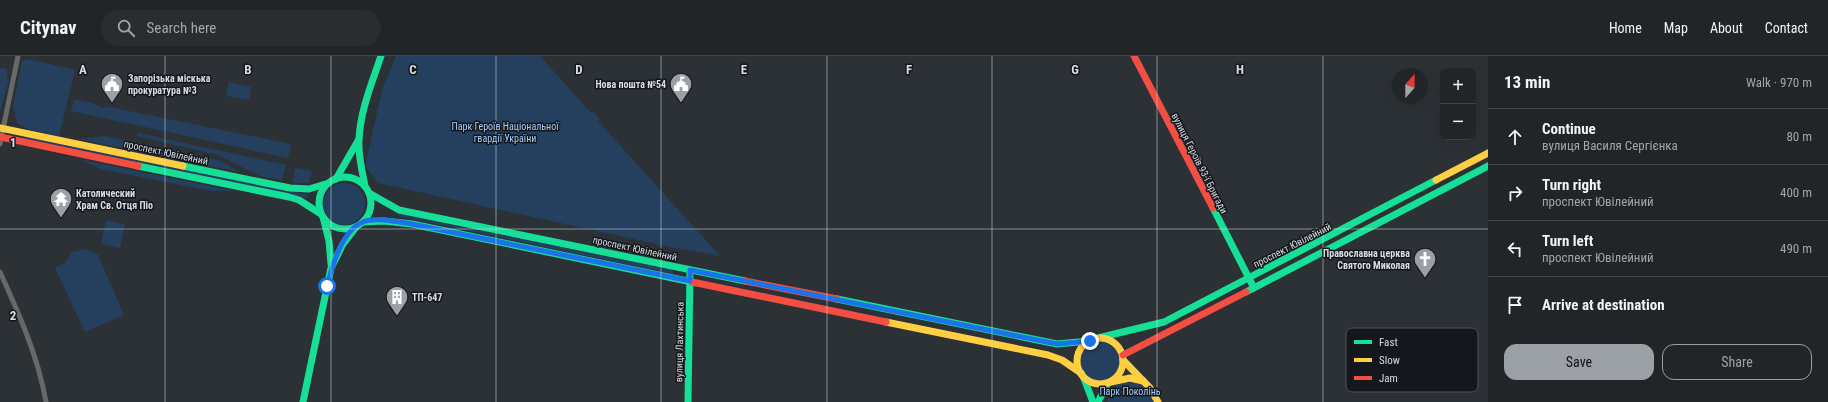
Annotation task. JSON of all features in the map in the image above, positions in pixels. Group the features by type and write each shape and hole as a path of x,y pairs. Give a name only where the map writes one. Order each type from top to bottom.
{"main road":[{"path":"331,268 330,241 322,215 319,197 323,189 336,179 345,166 359,138 370,88 381,56"},
{"name":"вулиця Героїв 93-ї Бригади","path":"1134,56 1254,288"},
{"name":"проспект Ювілейний","path":"2,129 290,188 308,189 329,183"},
{"path":"359,138 360,160 365,186 369,193 370,208 363,222"},
{"name":"проспект Ювілейний","path":"0,140 289,197 299,200 322,215"},
{"name":"проспект Ювілейний","path":"1098,338 1164,322 1488,153"},
{"name":"проспект Ювілейний","path":"1123,357 1488,166"},
{"path":"336,179 351,178 365,186"},
{"name":"проспект Ювілейний","path":"369,193 399,210 690,270 1057,344 1090,341"},
{"path":"322,215 334,227 349,229 363,222 384,221 412,224 1048,355 1062,360 1090,382 1099,384 1130,378 1143,381"},
{"path":"303,402 331,268 342,244 356,226"},
{"name":"вулиця Лахтинська","path":"688,402 690,270"},
{"path":"1092,402 1077,359 1084,345 1098,338 1113,342 1119,348 1123,357 1150,388 1158,402"},
{"path":"1098,402 1109,382 1118,376 1122,369 1123,357"}],"street":[{"path":"0,140 18,56"},
{"path":"0,272 30,342 42,382 46,402"}],"green space":[{"name":"Парк Героїв Національної гвардії України","path":"396,56 540,56 591,113 594,112 600,120 598,121 720,256 670,247 378,183 365,166 382,90"},
{"path":"28,59 75,70 59,136 28,129 17,123 13,107 22,61"},
{"path":"0,68 7,69 7,78 9,80 0,112"},
{"path":"229,82 251,87 249,100 226,96"},
{"path":"74,99 93,103 101,108 109,107 291,144 288,158 71,111"},
{"path":"138,133 286,165 282,180 260,176 218,155 137,136"},
{"path":"26,136 308,195 308,198 25,139"},
{"path":"104,136 219,160 239,172 79,139"},
{"path":"78,159 234,191 211,191 101,169"},
{"path":"295,168 312,171 309,183 292,183"},
{"path":"340,183 348,183 356,186 362,192 365,204 362,216 356,222 348,225 340,225 332,222 326,216 323,208 323,200 326,192 332,186"},
{"path":"398,214 673,270 673,274 398,216"},
{"path":"106,220 125,224 120,248 101,244"},
{"path":"87,249 98,255 124,315 85,332 55,268 65,263 72,252"},
{"path":"1101,340 1116,346 1122,361 1116,376 1101,382 1086,376 1080,361 1086,346"},
{"name":"Парк Поколінь","path":"1121,381 1128,381 1142,385 1153,402 1107,402 1114,387"}],"traffic: fast":[{"path":"365,186 360,163 360,129 367,97 381,56"},
{"path":"336,179 359,139"},
{"path":"138,166 289,197 299,200 321,214"},
{"path":"183,166 290,188 309,189 329,183"},
{"path":"1246,292 1488,166"},
{"path":"345,177 359,181 367,189 371,203 367,217 359,225 345,229 331,225 323,217 319,203 323,189 331,181 345,177"},
{"path":"1098,338 1164,322 1436,180"},
{"path":"369,193 399,210 745,281"},
{"path":"1213,208 1254,288"},
{"path":"323,217 329,241 331,264"},
{"path":"363,222 384,221 412,224 692,282"},
{"path":"303,402 331,268 343,244 356,227"},
{"path":"688,402 690,270"},
{"path":"837,299 1057,344 1089,341"},
{"path":"1083,376 1093,402"},
{"path":"1098,402 1108,383"}],"traffic: slow":[{"path":"0,128 183,166"},
{"path":"1436,180 1488,153"},
{"path":"886,322 1048,355 1062,360 1081,373"},
{"path":"1100,338 1113,342 1119,348 1123,361 1119,374 1113,380 1100,384 1087,380 1081,374 1077,361 1081,348 1087,342 1100,338"},
{"path":"1123,360 1150,388 1158,402"},
{"path":"1111,382 1130,378 1143,381"}],"traffic: jam":[{"path":"1134,56 1213,208"},
{"path":"0,137 138,166"},
{"path":"745,281 837,299"},
{"path":"692,282 886,322"},
{"path":"1123,355 1246,292"}],"place":[{"name":"Запорізька міскька прокуратура №3","path":"112,104"},
{"name":"Нова пошта №54","path":"681,104"},
{"name":"Католический Храм Св. Отця Піо","path":"61,218"},
{"name":"Православна церква Святого Миколая","path":"1425,278"},
{"name":"ТП-647","path":"397,316"}],"route":[{"path":"327,286 331,268 337,254 342,244 356,226 363,222 384,221 412,224 690,281 690,270 1057,344 1065,345 1090,341"}]}
